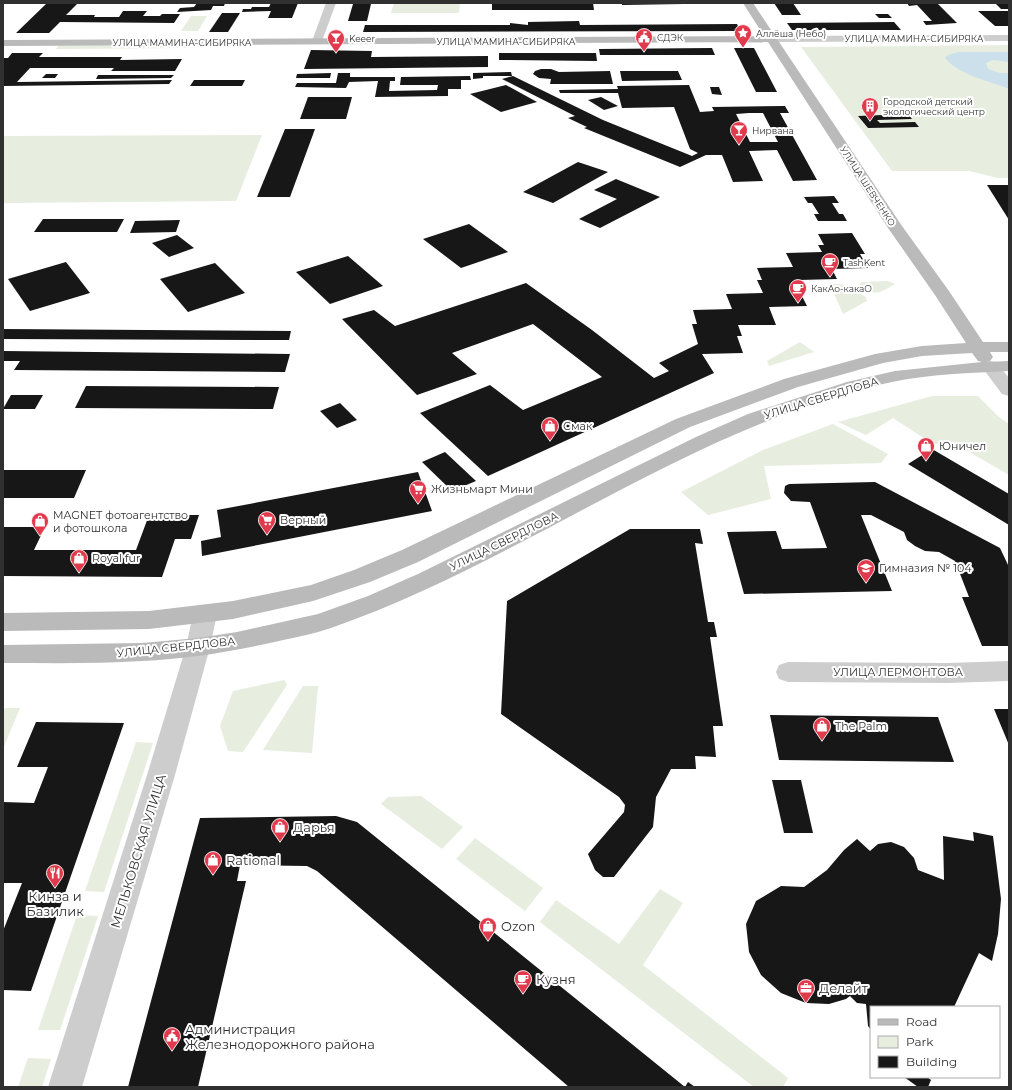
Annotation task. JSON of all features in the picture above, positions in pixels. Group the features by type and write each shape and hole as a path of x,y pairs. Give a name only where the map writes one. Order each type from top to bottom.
{"main road":[{"name":"УЛИЦА ШЕВЧЕНКО","path":"748,3 896,228 944,294 977,347 1000,366"},
{"name":"УЛИЦА МАМИНА-СИБИРЯКА","path":"3,42 772,39"},
{"name":"УЛИЦА СВЕРДЛОВА","path":"3,622 149,620 233,610 313,593 362,576 461,532 683,423 791,383 881,358 922,351 977,347 1009,347"},
{"name":"УЛИЦА СВЕРДЛОВА","path":"3,654 142,652 198,647 237,641 321,622 376,602 426,580 703,442 762,415 854,386 895,376 964,368 1000,366"}],"street":[{"path":"317,41 331,3"},
{"name":"УЛИЦА МАМИНА-СИБИРЯКА","path":"772,39 1009,38"},
{"path":"1000,366 1009,390"},
{"name":"МЕЛЬКОВСКАЯ УЛИЦА","path":"65,1087 161,775 198,647 205,614"},
{"name":"УЛИЦА ЛЕРМОНТОВА","path":"788,672 948,673 1009,671"}],"green space":[{"path":"394,3 460,3 459,13 391,13"},
{"path":"191,16 207,16 198,31 181,31"},
{"path":"59,45 189,46 187,48 56,49"},
{"path":"1009,45 1009,178 998,178 969,171 892,171 801,47"},
{"path":"262,135 236,201 3,203 3,136"},
{"path":"888,281 895,284 881,292 869,291 858,286 862,282"},
{"path":"830,284 841,284 866,297 867,301 843,314"},
{"path":"800,342 814,352 769,366 767,361"},
{"path":"932,396 978,396 999,417 1009,424 1009,475 954,443 933,444 893,418 866,435 838,422"},
{"path":"833,424 888,454 881,463 764,466 771,499 708,515 681,492 763,450"},
{"path":"284,680 287,685 243,752 228,751 220,726 233,691"},
{"path":"303,686 318,686 312,753 263,750"},
{"path":"5,708 20,708 3,749 3,712"},
{"path":"136,742 153,743 104,892 85,891"},
{"path":"421,796 463,827 442,849 381,804 388,797"},
{"path":"475,838 543,888 525,911 456,859"},
{"path":"660,889 683,903 643,965 788,1078 783,1087 754,1087 540,922 556,900 619,944"},
{"path":"77,915 98,916 60,1030 38,1030"},
{"path":"28,1058 51,1059 42,1087 18,1087"}],"water":[{"path":"958,52 1009,52 1009,62 993,60 986,63 988,69 1000,73 1009,73 1009,89 966,73 951,64 945,58 948,55"}],"building":[{"path":"197,3 225,3 224,6 213,6 211,10 177,12 180,8 194,7"},
{"path":"271,3 298,3 292,18 268,18 271,11 242,12 243,9 251,9 252,7 269,7"},
{"path":"492,3 593,3 594,10 492,10"},
{"path":"622,3 684,3 684,4 622,5"},
{"path":"774,3 793,3 801,15 782,15"},
{"path":"907,3 937,3 957,23 926,25 923,21 932,21 917,5 909,6"},
{"path":"995,3 1009,3 1009,9 1001,9"},
{"path":"46,4 77,4 66,15 119,17 123,11 147,11 143,16 180,14 174,23 60,22 49,33 16,33"},
{"path":"353,4 371,4 367,21 348,21"},
{"path":"978,11 1009,11 1009,26 995,26"},
{"path":"222,13 240,13 228,32 209,32"},
{"path":"875,14 888,14 892,18 879,18"},
{"path":"579,21 580,25 737,24 740,31 363,32 365,25 510,25 510,23 528,25 528,22"},
{"path":"894,22 901,30 792,30 787,23"},
{"path":"712,48 715,55 600,55 599,49"},
{"path":"734,48 754,48 777,92 756,92"},
{"path":"311,50 372,51 371,57 488,56 488,67 304,69"},
{"path":"12,53 43,53 39,57 122,57 120,60 182,59 175,71 111,71 114,68 30,68 17,82 172,80 169,84 3,86 3,58 8,58"},
{"path":"499,53 596,53 597,61 499,60"},
{"path":"541,69 551,69 559,72 610,71 613,84 550,84 551,79 539,78 533,74 535,71"},
{"path":"620,71 678,71 682,80 622,81"},
{"path":"511,72 512,76 483,76 483,78 473,79 473,73"},
{"path":"331,73 330,78 296,78 297,74"},
{"path":"338,73 350,73 350,77 395,77 395,81 390,81 389,91 437,90 438,85 400,85 401,77 470,76 471,80 461,80 461,89 448,89 448,96 375,97 378,81 349,82 346,88 295,87 297,83 336,83"},
{"path":"46,74 58,74 55,78 42,78"},
{"path":"98,75 174,75 171,78 96,79"},
{"path":"513,76 603,120 692,156 698,153 690,149 674,107 622,108 618,93 560,93 559,90 618,89 617,86 689,85 700,112 714,111 712,107 785,106 789,113 780,113 817,180 793,181 777,150 749,151 763,181 733,182 722,155 706,155 680,167 584,128 587,127 568,118 575,116 502,79","holes":["763,113 778,142 750,142 736,114"]},
{"path":"194,80 245,80 242,86 190,86"},
{"path":"506,85 537,102 501,112 470,94"},
{"path":"710,87 719,87 722,95 712,94"},
{"path":"308,97 352,97 346,119 300,119"},
{"path":"601,97 618,106 604,110 588,100"},
{"name":"Городской детский экологический центр","path":"908,114 912,119 877,120 880,123 915,122 919,127 868,128 858,116"},
{"path":"285,129 315,129 290,197 257,197"},
{"path":"578,162 608,172 553,203 523,192"},
{"path":"616,179 660,197 600,228 579,219 617,199 594,190"},
{"path":"987,185 1009,185 1009,220"},
{"path":"834,196 839,203 832,203 839,214 843,214 847,221 818,221 814,214 819,214 812,203 808,203 804,197"},
{"path":"43,219 124,219 117,232 34,232"},
{"path":"180,220 176,232 130,233 135,221"},
{"path":"469,224 508,252 461,268 423,239"},
{"path":"852,233 865,254 860,254 868,268 832,269 837,279 799,280 805,290 799,290 807,306 769,307 776,325 738,325 742,336 737,336 743,353 702,354 714,373 488,476 420,413 490,385 523,410 602,377 533,324 452,353 477,374 417,395 342,319 374,310 395,326 526,283 592,330 654,378 669,371 659,363 698,344 692,324 697,324 693,310 732,309 726,294 763,293 757,280 762,280 757,268 793,267 786,253 822,252 818,245 824,245 818,234"},
{"path":"177,235 194,248 169,257 152,243"},
{"path":"348,256 383,286 330,304 296,272"},
{"path":"66,262 90,293 30,311 8,279"},
{"path":"215,263 245,293 188,312 160,279"},
{"path":"3,329 291,331 289,340 3,339"},
{"path":"3,351 290,354 285,372 14,370 20,361 3,361"},
{"path":"86,386 279,387 273,409 75,408"},
{"path":"11,395 43,395 35,409 3,409"},
{"path":"340,403 357,420 337,428 320,411"},
{"path":"932,449 1009,494 1009,525 908,464"},
{"path":"445,452 476,481 452,491 422,462"},
{"path":"3,470 86,470 74,498 3,498"},
{"path":"418,472 432,511 202,556 201,541 221,537 217,510"},
{"path":"875,482 1000,548 1009,567 1009,646 982,646 962,597 969,597 955,561 939,552 925,551 915,546 907,540 904,532 871,515 861,515 892,591 744,594 727,532 776,531 782,549 827,548 810,502 791,501 784,493 785,486 789,484"},
{"path":"149,515 199,515 191,539 175,539 162,577 3,576 3,527 45,527 34,550 136,550"},
{"path":"630,529 700,529 703,544 695,543 708,622 714,622 717,637 710,637 723,726 713,726 716,757 695,756 696,769 671,769 656,797 653,827 614,877 603,877 595,870 588,854 624,812 625,805 619,797 501,714 507,601"},
{"path":"994,709 1009,709 1009,745"},
{"path":"770,715 938,717 954,762 779,760"},
{"path":"36,722 124,723 31,991 3,990 3,931 22,883 3,883 3,802 34,803 48,767 17,767"},
{"path":"772,780 801,780 813,833 784,833"},
{"path":"336,816 357,822 685,1087 569,1087 317,871 307,866 240,865 237,881 246,881 198,1087 128,1087 200,818"},
{"path":"973,832 993,836 1001,899 998,934 992,961 979,953 954,1006 870,1006 870,1029 868,1026 866,1004 857,1003 850,996 846,999 829,1004 806,1003 781,993 761,975 749,952 746,924 756,901 781,886 804,887 827,870 844,850 857,839 870,851 878,844 891,842 904,847 914,858 918,870 944,880 943,836 974,841"},
{"path":"905,1078 928,1078 931,1080 928,1087 918,1087"},
{"path":"688,1082 695,1087 685,1087"}],"place":[{"name":"Аллёша (Небо)","path":"743,48"},
{"name":"СДЭК","path":"644,52"},
{"name":"Keeer","path":"336,53"},
{"name":"Городской детский экологический центр","path":"870,121"},
{"name":"Нирвана","path":"739,145"},
{"name":"TashKent","path":"830,277"},
{"name":"КакАо-какаО","path":"798,303"},
{"name":"Смак","path":"550,441"},
{"name":"Юничел","path":"926,461"},
{"name":"Жизньмарт Мини","path":"418,504"},
{"name":"Верный","path":"267,535"},
{"name":"MAGNET фотоагентство и фотошкола","path":"40,536"},
{"name":"Royal fur","path":"79,573"},
{"name":"Гимназия № 104","path":"866,583"},
{"name":"The Palm","path":"822,741"},
{"name":"Дарья","path":"280,842"},
{"name":"Rational","path":"213,875"},
{"name":"Кинза и Базилик","path":"55,888"},
{"name":"Ozon","path":"488,941"},
{"name":"Кузня","path":"523,994"},
{"name":"Делайт","path":"806,1003"},
{"name":"Администрация Железнодорожного района","path":"172,1051"}]}
